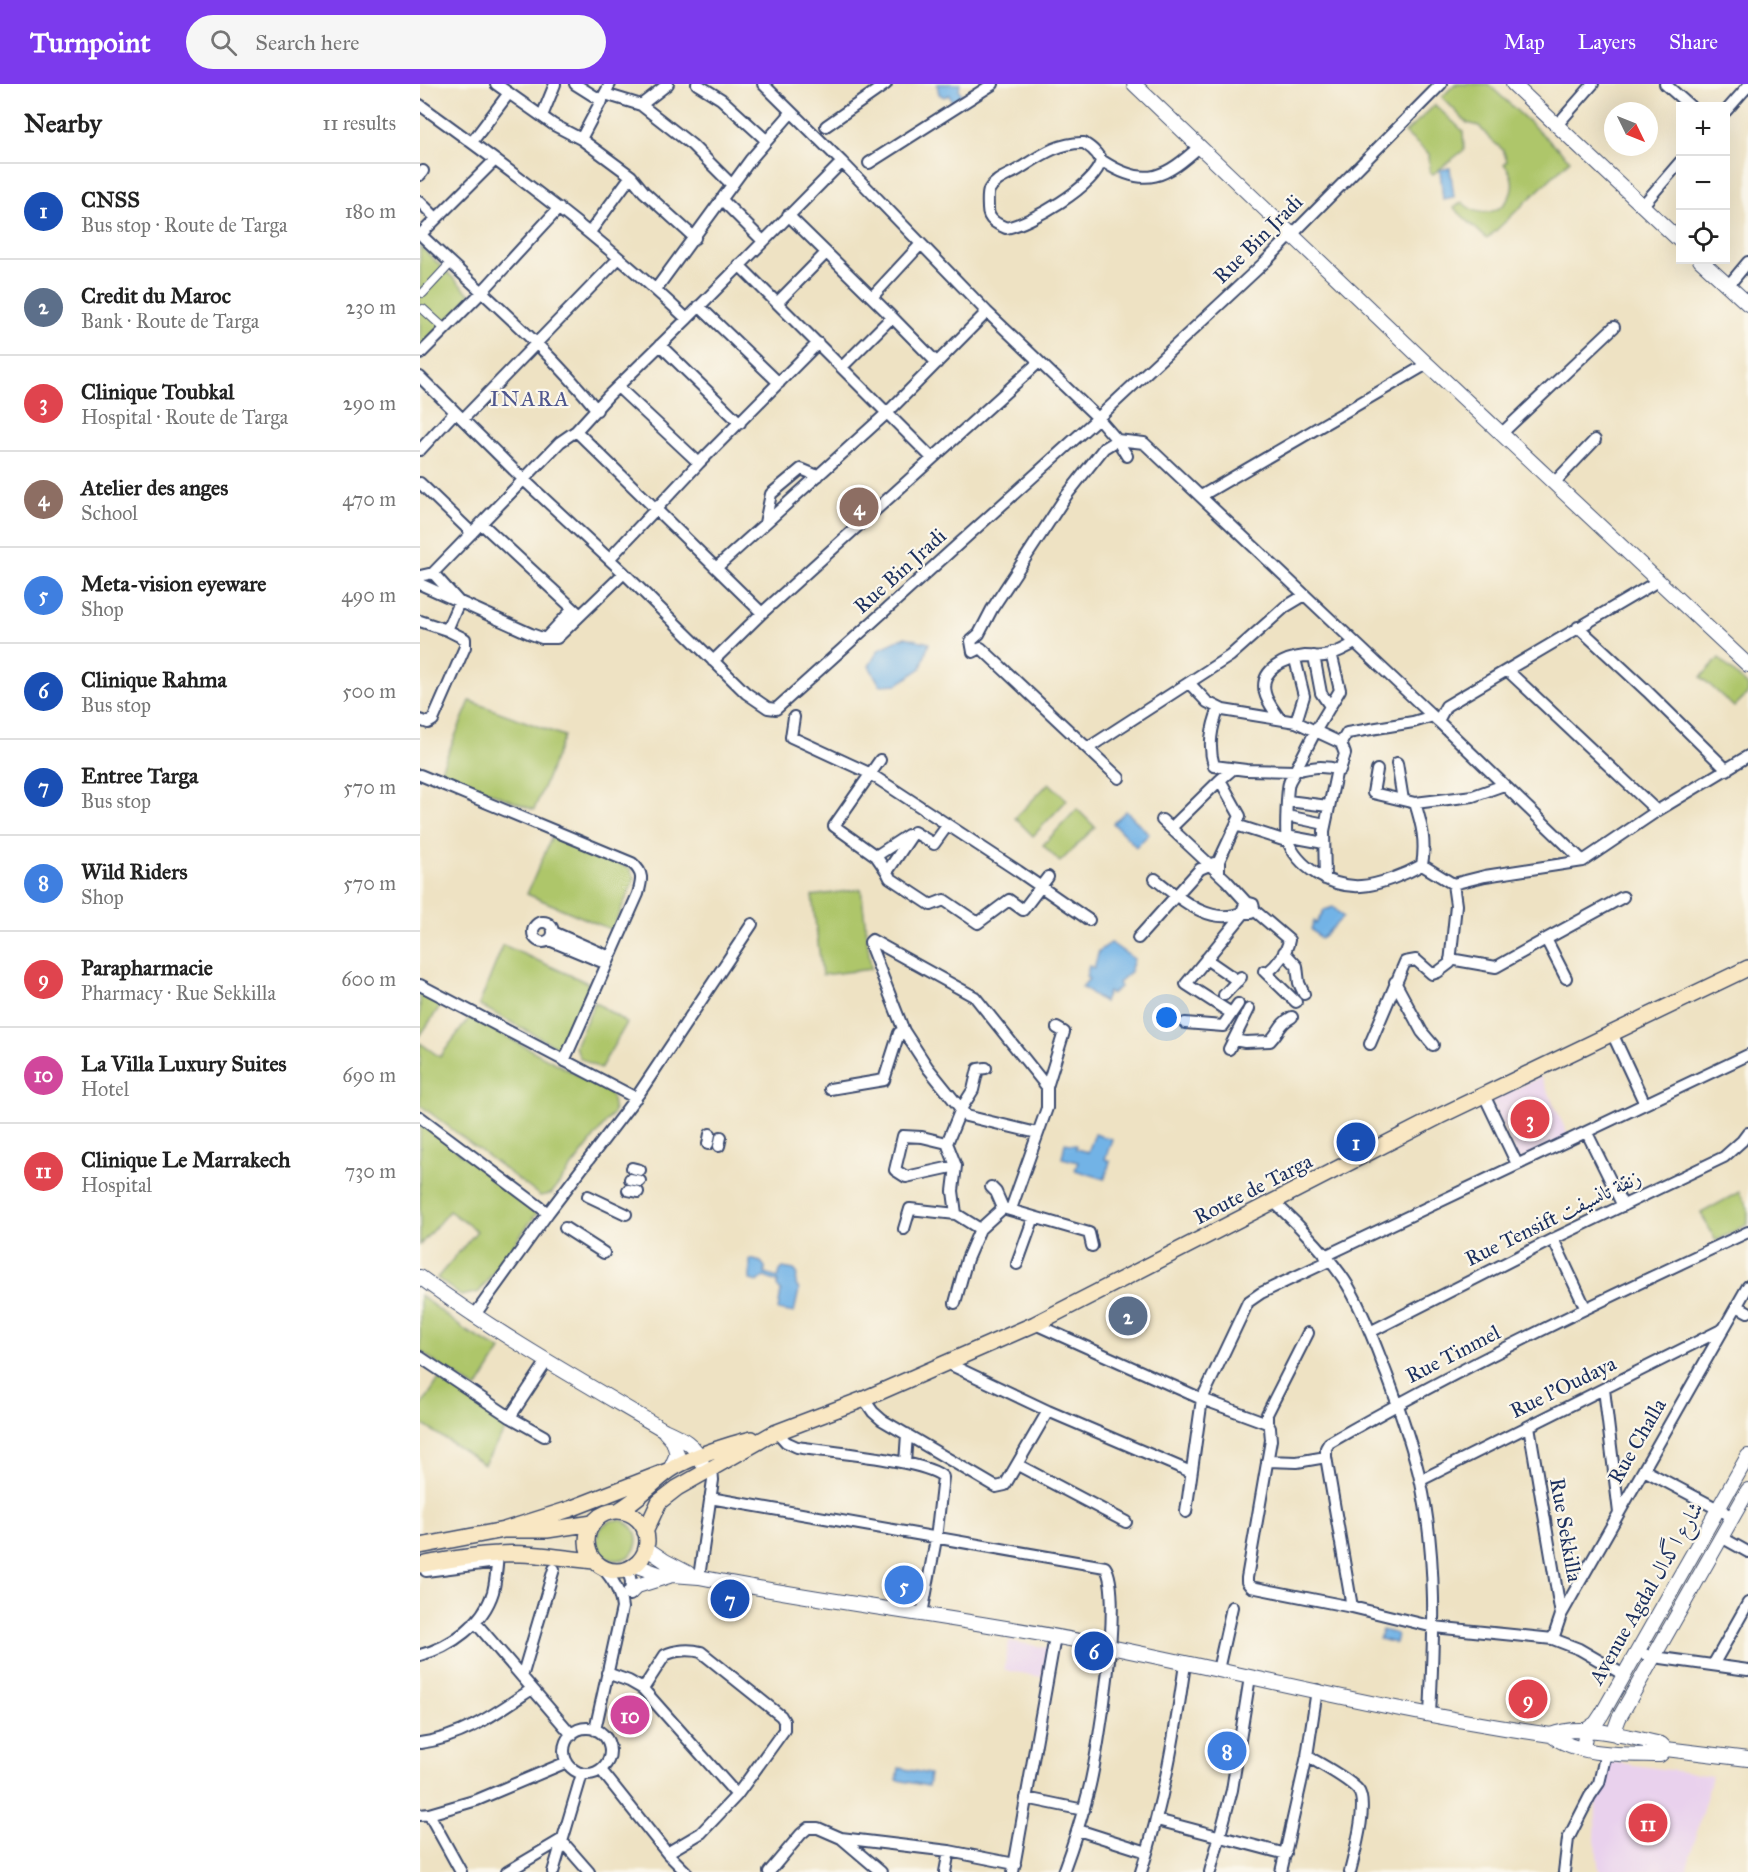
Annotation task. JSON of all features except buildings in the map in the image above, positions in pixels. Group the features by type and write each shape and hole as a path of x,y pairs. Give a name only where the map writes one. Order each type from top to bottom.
{"main road":[{"name":"Route de Targa","path":"618,1511 636,1500 670,1470 700,1457 775,1433 864,1399 1035,1324 1484,1095 1748,968"},
{"name":"Route de Targa","path":"645,1532 659,1502 677,1488 775,1433"},
{"path":"420,1546 504,1530 570,1509 670,1470"},
{"path":"420,1565 455,1558 558,1556 598,1564 615,1571 631,1567 642,1558 646,1548 645,1532 635,1517 618,1511 604,1514 593,1523 547,1530 504,1530"},
{"path":"593,1523 587,1540 588,1549 598,1564"}],"street":[{"path":"496,84 631,176 644,192 695,238"},
{"path":"542,116 555,84"},
{"path":"575,84 641,105 692,145 732,185"},
{"path":"641,105 668,84"},
{"path":"697,84 713,89 766,140"},
{"path":"763,84 987,312 1098,418 1127,456"},
{"path":"826,126 886,84"},
{"path":"869,163 993,84"},
{"path":"1134,84 1427,364 1748,665"},
{"name":"Rue Bin Jradi","path":"712,661 759,704 776,709 782,705 1098,418 1292,234 1441,84"},
{"path":"1513,84 1676,237"},
{"path":"1557,125 1593,84"},
{"path":"1665,84 1685,102"},
{"path":"1730,106 1748,86"},
{"path":"472,142 509,93"},
{"path":"581,140 606,93"},
{"path":"420,106 472,142 590,232 687,319"},
{"path":"656,290 766,140 791,113"},
{"path":"1101,161 1094,175 1084,184 1029,221 1006,228 993,221 988,213 988,192 999,178 1051,150 1074,143 1084,143 1098,154 1101,161 1129,176 1141,179 1173,168 1200,146"},
{"path":"495,160 420,235 537,344 573,380 597,410"},
{"path":"420,576 433,573 560,442 576,431 608,396 842,162"},
{"path":"1643,205 1676,167"},
{"path":"590,232 631,176"},
{"path":"721,199 763,241"},
{"path":"420,202 436,218"},
{"path":"420,354 481,293 559,208"},
{"path":"788,215 937,363"},
{"path":"872,297 921,244"},
{"path":"777,303 826,252"},
{"path":"420,450 537,344 619,258"},
{"path":"1728,286 1748,262"},
{"path":"445,329 422,310 427,302 422,292 450,264"},
{"path":"1704,264 1748,304"},
{"path":"739,265 932,458"},
{"path":"699,306 779,383"},
{"path":"716,568 887,413 987,312"},
{"path":"842,367 892,317"},
{"path":"1501,434 1614,327"},
{"path":"609,559 818,343"},
{"path":"660,345 740,423"},
{"path":"420,377 712,661 1039,362"},
{"path":"1201,496 1427,364"},
{"path":"618,387 699,464"},
{"path":"576,431 762,613"},
{"path":"1119,778 981,648 973,652 971,641 979,634 992,609 1066,496 1104,448 1117,440 1144,443 1583,861"},
{"path":"1554,483 1595,440"},
{"path":"765,524 771,494 801,469 818,476"},
{"path":"420,483 472,533"},
{"path":"482,524 576,612"},
{"path":"433,573 459,602"},
{"path":"420,584 531,634 546,638 624,573"},
{"path":"1341,744 1347,733 1436,719 1446,706 1658,581"},
{"path":"1088,748 1230,656 1285,607 1305,595"},
{"path":"447,630 459,602"},
{"path":"420,621 465,639 465,647 433,720 428,723 420,720"},
{"path":"1578,627 1727,770"},
{"path":"1279,718 1264,690 1272,668 1295,659 1331,653 1355,643"},
{"path":"1331,653 1340,690 1316,730 1289,783 1286,836 1291,848 1304,864 1324,879 1360,886 1405,875 1422,865"},
{"path":"1314,656 1321,693 1330,706"},
{"path":"1295,659 1304,696 1296,722"},
{"path":"1507,670 1657,811"},
{"path":"1190,684 1207,702 1219,708 1296,722 1341,744 1345,754 1340,770 1314,766 1295,771 1233,769 1214,766 1210,752 1213,723 1219,708"},
{"path":"794,717 791,737 869,773 1089,920"},
{"path":"1422,865 1453,884 1485,876 1583,861 1657,811 1748,756"},
{"path":"880,760 834,826 876,856 890,878 931,904 944,900 978,923 1009,900 1023,910 1048,877"},
{"path":"1397,763 1403,800"},
{"path":"1171,828 1233,769"},
{"path":"1324,879 1325,824 1337,769"},
{"path":"1377,770 1373,793 1415,804 1473,796 1504,785"},
{"path":"420,776 632,863 639,869 642,879 640,887 564,1060"},
{"path":"1216,866 1240,816 1220,780"},
{"path":"1288,801 1328,806"},
{"path":"1415,804 1424,830 1422,865"},
{"path":"1287,816 1325,824"},
{"path":"1162,819 1216,866 1247,909 1289,940 1276,966 1268,972 1264,971 1300,998 1297,966 1284,952"},
{"path":"1236,825 1283,840 1286,836"},
{"path":"914,832 934,844 948,826"},
{"path":"876,856 914,832"},
{"path":"887,872 914,832"},
{"path":"1286,836 1324,843"},
{"path":"1138,938 1200,869 1216,866"},
{"path":"1155,879 1200,912 1223,916 1237,915 1247,909"},
{"path":"1370,1044 1405,962 1416,960 1432,974 1450,963 1456,905 1453,884"},
{"path":"1450,959 1496,968 1623,897"},
{"path":"1185,1023 1223,1026 1234,1009 1186,984 1247,909"},
{"path":"474,1317 548,1213 636,1098 752,924"},
{"path":"551,936 608,960"},
{"path":"1546,939 1566,978"},
{"path":"1037,1133 966,1116 928,1068 904,1031 870,942 872,940 975,997 1047,1087"},
{"path":"1206,958 1240,978 1224,995"},
{"path":"1395,982 1422,1032 1433,1045"},
{"path":"420,985 636,1098"},
{"path":"1249,1009 1231,1044 1270,1041 1276,1035 1281,1023 1292,1017"},
{"path":"955,1303 967,1259 980,1228 1007,1209 1047,1108 1047,1087 1064,1032 1057,1028"},
{"path":"830,1089 884,1080 899,1033 904,1031"},
{"path":"1612,1033 1646,1104"},
{"path":"1186,1512 1202,1399 1248,1302 1327,1259 1517,1164 1587,1133 1748,1055"},
{"path":"956,1214 953,1191 956,1166 947,1143 961,1109 973,1090 978,1070 986,1068"},
{"path":"1484,1095 1517,1164"},
{"path":"420,1117 548,1213"},
{"path":"1587,1133 1623,1206"},
{"name":"Rue Tensift زنقة تانسيفت","path":"1370,1332 1553,1239 1724,1156 1748,1133"},
{"path":"947,1143 922,1137 903,1136 895,1170 906,1178 956,1166"},
{"path":"991,1187 1007,1209 1089,1233 1092,1246"},
{"path":"588,1196 626,1214"},
{"path":"1274,1202 1293,1219 1351,1291 1370,1332 1397,1404 1420,1480 1431,1560 1434,1627 1430,1714"},
{"path":"904,1229 910,1209 956,1214 980,1228"},
{"path":"1017,1264 1034,1217"},
{"path":"565,1228 604,1253"},
{"name":"Rue Tinmel","path":"1326,1457 1326,1448 1329,1443 1397,1404 1586,1307 1748,1232"},
{"path":"1553,1239 1586,1307"},
{"path":"420,1277 474,1317 664,1430 685,1440 700,1457 706,1472 713,1480 699,1577"},
{"name":"Rue Challa","path":"1561,1615 1748,1286"},
{"path":"1737,1306 1748,1312"},
{"path":"1035,1324 1202,1399 1267,1423"},
{"name":"Rue l'Oudaya","path":"1420,1480 1723,1329"},
{"path":"1308,1333 1267,1414 1267,1423 1271,1433 1247,1582 1254,1588 1352,1607 1434,1627 1553,1639 1579,1648 1624,1675"},
{"path":"420,1357 510,1417 544,1436"},
{"path":"510,1417 547,1360"},
{"path":"947,1363 1048,1411 1191,1472"},
{"path":"1604,1389 1619,1513"},
{"path":"864,1399 882,1420 996,1487 1005,1485 1048,1411"},
{"name":"Rue Sekkilla","path":"1529,1426 1561,1615 1553,1639"},
{"path":"664,1430 677,1454 670,1470"},
{"path":"775,1433 797,1447 904,1463 937,1472 943,1477 936,1539 922,1614"},
{"path":"904,1463 908,1434"},
{"path":"937,1472 941,1455"},
{"name":"Avenue Agdal شارع اگدال","path":"1582,1749 1586,1730 1596,1723 1748,1456"},
{"path":"1267,1461 1297,1462 1326,1457 1352,1607"},
{"path":"1018,1465 1126,1522"},
{"path":"1644,1470 1733,1517"},
{"name":"Avenue Agdal شارع اگدال","path":"1617,1735 1616,1726 1619,1718 1748,1490"},
{"path":"710,1498 1105,1567 1110,1577 1110,1647 1104,1701 1090,1786 1063,1872"},
{"path":"1721,1537 1748,1552"},
{"path":"646,1548 670,1564 699,1577"},
{"path":"420,1572 498,1558 493,1592 475,1622 443,1647 420,1655"},
{"path":"598,1564 618,1588 622,1608"},
{"path":"630,1593 631,1567 659,1574 699,1577 741,1586 922,1614 1110,1647 1430,1714 1551,1735 1582,1749 1660,1755 1666,1749"},
{"path":"522,1677 554,1569"},
{"path":"595,1730 622,1608 630,1593 637,1586 673,1575"},
{"path":"1713,1665 1748,1603"},
{"path":"1218,1670 1232,1607"},
{"path":"475,1622 572,1735"},
{"path":"774,1870 808,1828 818,1828 841,1838 949,1851 1014,1868 1055,1637"},
{"path":"643,1689 665,1655 692,1650 701,1652 781,1716 784,1721 784,1730 737,1795 701,1833 667,1853"},
{"path":"1636,1652 1654,1657 1748,1670"},
{"path":"1141,1872 1157,1820 1175,1736 1185,1664"},
{"path":"607,1674 629,1681 643,1689 737,1795"},
{"path":"1210,1872 1232,1790 1250,1677"},
{"path":"420,1743 459,1733 477,1725 532,1689"},
{"path":"1281,1872 1307,1756 1317,1690"},
{"path":"585,1729 595,1730 606,1739 610,1748 609,1758 601,1770 592,1774 582,1774 573,1770 567,1762 565,1748 572,1735 585,1729"},
{"path":"1551,1735 1561,1730 1586,1730 1661,1744 1666,1749 1748,1759"},
{"path":"1630,1754 1633,1738"},
{"path":"1564,1872 1568,1839 1599,1783 1606,1752"},
{"path":"1307,1756 1353,1785 1362,1796 1358,1835 1350,1872"},
{"path":"461,1872 424,1814 477,1800 567,1762"},
{"path":"601,1770 667,1853 686,1872"},
{"path":"553,1872 582,1774"},
{"path":"1026,1798 1084,1810"},
{"path":"1157,1820 1286,1854"},
{"path":"1078,1830 1147,1852"},
{"path":"841,1838 881,1872"},
{"path":"507,1872 561,1840"},
{"path":"561,1840 589,1872"},
{"path":"945,1872 949,1851"}],"shaded area":[{"path":"1541,1077 1569,1137 1519,1160 1491,1100"},
{"path":"1009,1641 1048,1648 1042,1677 1004,1670"},
{"path":"1606,1761 1712,1776 1686,1872 1599,1871 1595,1840 1596,1806"}],"green space":[{"path":"1455,84 1488,84 1570,160 1487,239 1454,208 1462,202 1473,210 1484,212 1503,205 1510,196 1511,175 1504,164 1507,161 1503,150 1479,126 1467,123 1442,97"},
{"path":"1435,105 1463,131 1464,150 1433,174 1430,172 1429,154 1405,133"},
{"path":"420,246 473,297 420,352"},
{"path":"1719,658 1748,686 1748,693 1734,707 1701,677"},
{"path":"470,701 564,736 534,810 440,772"},
{"path":"1049,783 1067,800 1033,836 1015,818"},
{"path":"1077,809 1095,827 1060,862 1043,845"},
{"path":"553,834 629,868 635,878 612,930 527,894"},
{"path":"861,889 871,969 822,975 812,896"},
{"path":"503,945 590,984 564,1043 557,1047 479,1005"},
{"path":"420,989 443,1002 420,1036"},
{"path":"595,1002 627,1023 600,1069 580,1058 575,1046"},
{"path":"470,1017 611,1093 614,1112 551,1194 540,1196 420,1105 420,1043 440,1057"},
{"path":"420,1122 537,1213 479,1292 461,1296 437,1278 477,1231 449,1211 420,1245"},
{"path":"1739,1192 1748,1208 1748,1224 1716,1241 1701,1213"},
{"path":"420,1295 466,1331 501,1350 477,1389 441,1367 420,1350"},
{"path":"439,1379 509,1424 484,1464 420,1423 420,1408"},
{"path":"617,1520 625,1521 631,1526 636,1532 636,1548 631,1554 625,1559 617,1560 609,1559 603,1554 598,1548 597,1540 598,1532 603,1526 609,1521"}],"water":[{"path":"937,84 960,84 959,90 963,97 955,104 953,103 949,95 944,97 939,94"},
{"path":"1450,168 1454,197 1443,199 1440,170"},
{"path":"905,637 929,643 921,668 898,684 880,685 869,666 879,649"},
{"path":"1126,811 1149,834 1136,847 1113,823"},
{"path":"1333,907 1343,917 1321,939 1311,929 1314,921 1316,924 1324,910"},
{"path":"1111,943 1134,959 1130,972 1118,983 1120,987 1111,994 1108,992 1104,1002 1082,987 1089,979 1086,977 1089,966 1094,968 1099,951"},
{"path":"1095,1134 1112,1139 1105,1159 1110,1161 1105,1179 1075,1170 1078,1162 1062,1158 1065,1143 1076,1145 1076,1149 1088,1152"},
{"path":"750,1259 761,1262 765,1267 765,1274 778,1278 783,1268 794,1270 797,1273 796,1285 799,1290 794,1313 778,1310 781,1291 777,1286 778,1282 764,1277 757,1282 750,1280"},
{"path":"1382,1630 1397,1634 1395,1643 1379,1639"},
{"path":"899,1768 930,1774 928,1786 897,1780"}],"place":[{"name":"Atelier des anges","path":"859,507"},
{"name":"Clinique Toubkal","path":"1530,1119"},
{"name":"CNSS","path":"1356,1142"},
{"name":"Credit du Maroc","path":"1128,1316"},
{"name":"Meta-vision eyeware","path":"904,1585"},
{"name":"Entree Targa","path":"730,1599"},
{"name":"Clinique Rahma","path":"1094,1651"},
{"name":"Parapharmacie","path":"1528,1699"},
{"name":"La Villa Luxury Suites","path":"630,1715"},
{"name":"Wild Riders","path":"1227,1751"},
{"name":"Clinique Le Marrakech","path":"1648,1823"}],"district":[{"name":"INARA","path":"530,398"}]}
